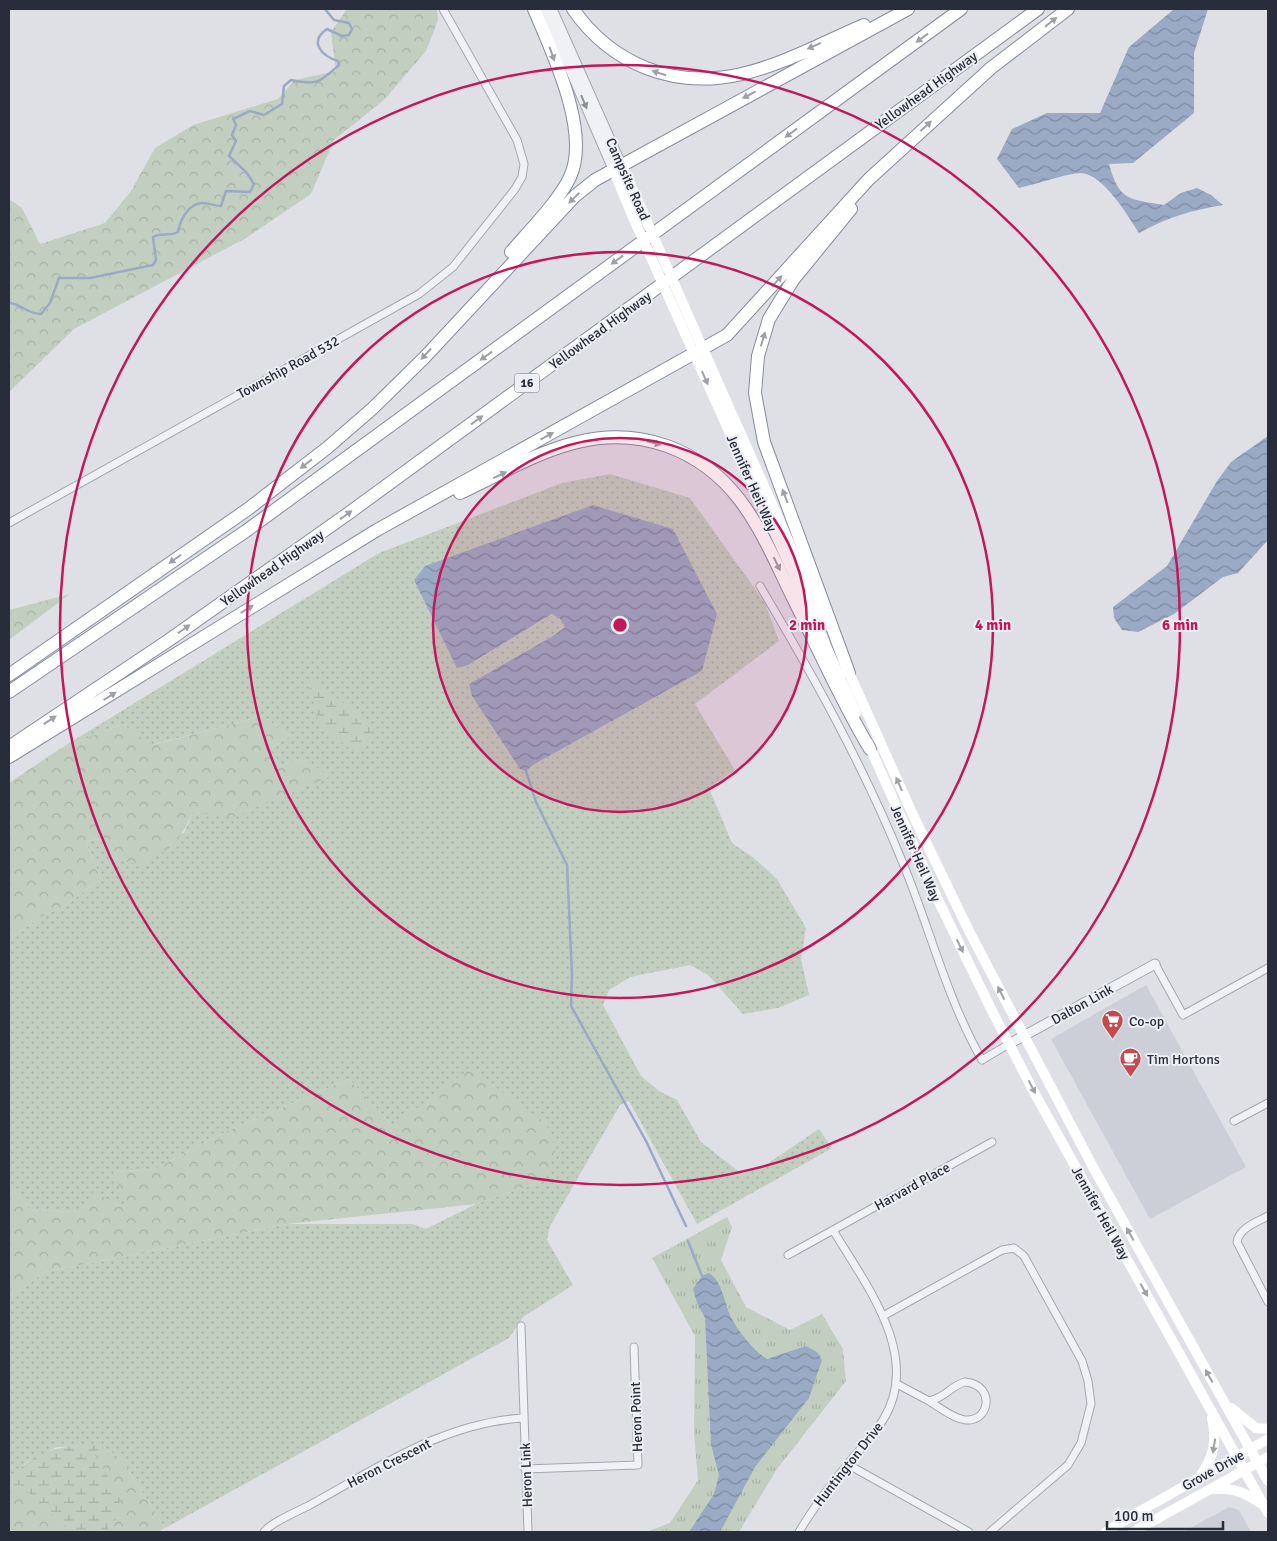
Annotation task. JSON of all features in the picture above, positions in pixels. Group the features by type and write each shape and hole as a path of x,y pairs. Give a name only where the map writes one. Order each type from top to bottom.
{"highway":[{"path":"451,327 564,188 573,170 577,135 573,114 534,9"},
{"path":"573,9 598,38 634,63 660,74 685,80 710,80 729,78 764,68 872,21 908,9"},
{"path":"9,675 248,509 327,448 391,390 575,196 595,180 908,9"},
{"path":"9,692 246,531 961,9"},
{"name":"Yellowhead Highway","path":"9,747 162,645 349,513 1038,9"},
{"path":"9,757 314,567 727,335 838,212 910,140 991,68 1068,9"},
{"path":"850,673 764,442 757,410 756,374 763,337 769,319 779,300 793,280 910,140"},
{"path":"406,514 434,505 555,449 577,442 625,437 656,442 681,451 721,477 752,516 870,749"}],"main road":[{"name":"Campsite Road","path":"617,167 641,208 684,306 699,352"},
{"name":"Jennifer Heil Way","path":"617,167 632,215 678,318 699,352 838,652 850,673 932,857 1023,1036 1268,1481"},
{"name":"Jennifer Heil Way","path":"699,352 870,749 939,902 1009,1044 1267,1510"},
{"path":"1224,1401 1242,1419 1256,1428 1268,1429"},
{"path":"1198,1478 1214,1450 1216,1434 1211,1410"},
{"name":"Grove Drive","path":"1106,1532 1268,1439"},
{"name":"Grove Drive","path":"1133,1532 1268,1457"},
{"path":"1209,1490 1227,1488 1239,1491 1267,1510"}],"street":[{"name":"Township Road 532","path":"9,523 419,294 453,267 515,189 522,177 524,164 518,140 443,9"},
{"name":"Campsite Road","path":"544,9 617,167"},
{"name":"Campsite Road","path":"552,9 617,167"},
{"name":"Jennifer Heil Way","path":"760,586 820,689 869,783 903,862 954,1007 982,1060 1009,1044"},
{"name":"Dalton Link","path":"1009,1044 1155,964"},
{"path":"1155,964 1183,1015 1268,968"},
{"path":"1234,1121 1268,1103"},
{"name":"Harvard Place","path":"788,1255 992,1142"},
{"path":"1268,1216 1244,1230 1238,1237 1240,1250 1268,1302"},
{"name":"Huntington Drive","path":"799,1532 813,1508 884,1420 897,1384 896,1360 883,1316 833,1230"},
{"path":"883,1316 1002,1250 1014,1248 1024,1256 1082,1361 1088,1381 1091,1404 1086,1431 1074,1457 1062,1472 990,1532"},
{"name":"Heron Link","path":"521,1326 528,1532"},
{"name":"Heron Point","path":"526,1469 638,1465 634,1346"},
{"path":"897,1384 929,1402 956,1417 968,1420 980,1415 987,1403 986,1396 978,1386 965,1382 953,1387 944,1397 929,1402"},
{"name":"Heron Crescent","path":"264,1532 417,1447 456,1432 508,1418 524,1418"},
{"path":"848,1464 969,1532"}],"shaded area":[{"path":"1146,985 1246,1167 1150,1219 1051,1039"},
{"path":"1229,1507 1239,1510 1251,1532 1183,1532"}],"green space":[{"path":"347,9 437,9 438,20 426,51 384,100 334,140 311,194 246,238 74,329 9,392 9,199 22,208 40,244 105,223 131,191 155,148 193,125 278,99 295,80 336,71 331,32"},
{"path":"610,474 690,498 765,603 779,641 695,704 735,770 709,788 732,843 754,858 777,879 806,928 801,959 809,995 778,1008 743,1014 708,975 690,965 630,977 609,990 603,1005 641,1076 659,1091 677,1100 701,1142 742,1174 767,1164 819,1129 832,1148 697,1224 629,1101 620,1105 550,1226 547,1240 573,1285 523,1317 509,1338 165,1528 121,1459 103,1446 57,1447 27,1462 9,1478 9,1297 45,1272 287,1224 413,1224 426,1229 476,1204 543,1181 393,1126 349,1079 227,1131 155,1169 114,1172 128,1208 79,1212 30,1210 9,1185 9,940 40,917 61,908 101,879 85,841 100,839 116,859 184,833 193,812 233,816 308,760 278,765 270,749 290,736 263,716 152,745 122,724 58,750 379,553 562,483","holes":["673,529 702,671 533,765 469,684 553,636 565,627 560,619 553,614 468,665 457,667"]},
{"path":"70,594 9,640 9,610"},
{"path":"310,677 373,726 364,750 349,748 319,724 308,682"},
{"path":"263,716 290,736 270,749 278,765 308,760 329,777 233,817 193,812 183,832 173,844 140,865 116,859 100,839 85,841 101,879 61,908 40,917 9,940 9,783 58,750 122,724 153,745"},
{"path":"470,1069 546,1123 556,1150 543,1181 476,1204 287,1224 45,1272 9,1297 9,1185 30,1210 78,1212 93,1192 127,1208 113,1172 155,1169 227,1131 349,1079 393,1126"},
{"path":"727,1217 732,1227 721,1260 746,1307 790,1330 822,1314 843,1349 846,1381 777,1469 739,1532 646,1532 670,1523 698,1480 694,1434 695,1336 652,1258"},
{"path":"93,1445 103,1446 94,1453 120,1498 118,1517 106,1532 73,1532 20,1485 9,1486 9,1478 38,1456 56,1449"},
{"path":"103,1446 121,1459 165,1528 158,1532 106,1532 118,1517 94,1453"},
{"path":"20,1484 73,1532 9,1532 9,1486"}],"water":[{"path":"1174,9 1208,9 1194,53 1194,113 1133,163 1109,164 1117,185 1122,192 1134,199 1164,205 1181,193 1197,188 1211,195 1223,205 1180,215 1139,233 1114,197 1097,180 1089,175 1080,173 1019,188 997,159 1012,129 1047,113 1100,113 1129,47"},
{"path":"1268,436 1268,540 1238,573 1223,577 1174,614 1138,632 1122,630 1114,618 1113,607 1167,566 1217,481 1231,462"},
{"path":"593,505 673,529 717,614 702,671 533,765 526,771 520,769 472,696 469,684 553,636 565,627 560,619 552,614 468,665 457,668 414,580 425,566"},
{"path":"709,1273 714,1277 721,1289 736,1327 748,1342 767,1359 806,1346 817,1352 822,1360 809,1398 755,1467 720,1532 689,1532 714,1494 719,1475 711,1445 705,1318 697,1303 693,1289 702,1276"}],"waterway":[{"path":"9,303 13,303 36,314 41,314 50,303 59,278 90,278 153,265 156,260 153,237 178,232 180,223 188,210 196,204 203,203 221,206 226,191 250,192 254,184 247,173 229,156 236,141 232,135 236,125 233,119 250,111 264,115 282,104 284,86 291,80 307,83 318,81 339,65 338,61 322,52 319,48 318,39 327,29 342,36 349,35 352,29 349,23 334,20 325,9"},
{"path":"526,771 536,802 567,865 572,975 571,1006 646,1141 686,1226"},
{"path":"688,1241 702,1276"}],"place":[{"name":"Co-op","path":"1113,1040"},
{"name":"Tim Hortons","path":"1131,1078"}]}
